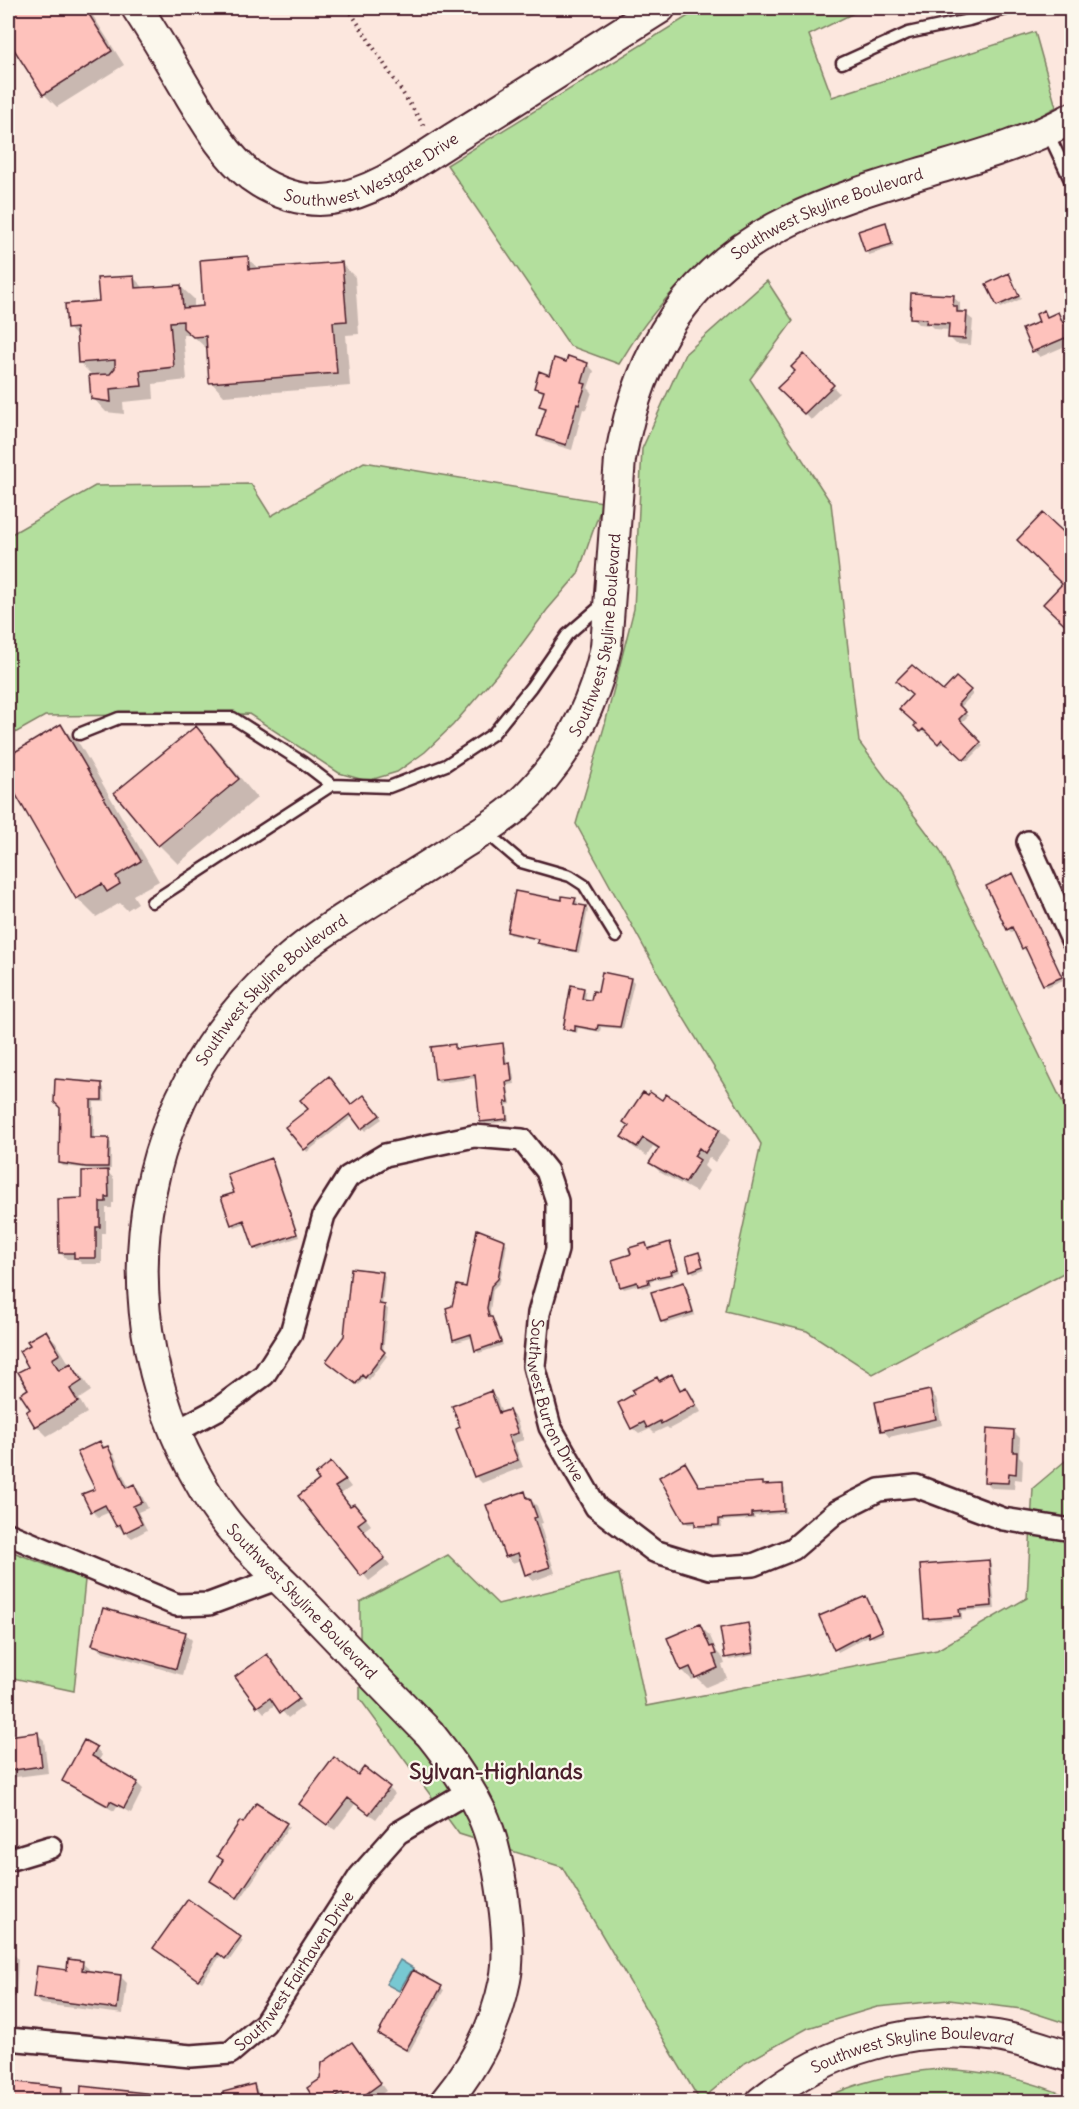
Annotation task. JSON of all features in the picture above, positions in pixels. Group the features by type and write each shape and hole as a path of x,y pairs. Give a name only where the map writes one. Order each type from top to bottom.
{"main road":[{"name":"Southwest Westgate Drive","path":"137,8 227,152 261,183 283,193 311,200 330,199 370,188 459,135 660,8"},
{"name":"Southwest Skyline Boulevard","path":"445,2102 487,2040 506,1978 507,1945 501,1887 483,1816 450,1759 430,1734 232,1530 217,1510 187,1458 164,1403 146,1315 142,1261 153,1179 159,1155 184,1090 198,1064 231,1017 275,971 327,930 513,809 536,788 577,729 601,671 606,647 620,459 625,432 641,379 667,325 684,303 719,266 737,251 790,220 858,194 1009,146 1059,124"},
{"name":"Southwest Skyline Boulevard","path":"761,2102 778,2088 826,2060 849,2050 900,2038 955,2033 998,2036 1071,2057"}],"street":[{"path":"1028,842 1071,940"},
{"name":"Southwest Burton Drive","path":"175,1432 218,1409 264,1375 291,1333 324,1215 348,1177 385,1155 396,1152 474,1136 522,1140 547,1171 557,1201 557,1250 539,1313 534,1366 550,1427 596,1507 654,1551 710,1568 753,1565 793,1549 836,1512 879,1490 916,1486 1004,1519 1071,1530"},
{"path":"8,1534 177,1605 209,1604 279,1578"},
{"name":"Southwest Fairhaven Drive","path":"8,2039 191,2056 230,2053 265,2023 360,1876 398,1833 469,1791"},
{"path":"8,1860 51,1847"}],"lane":[{"path":"842,63 908,33 969,21 1009,8"},
{"path":"1059,124 1071,184"},
{"path":"152,902 332,785 389,787 446,765 493,734 531,687 567,635 610,598"},
{"path":"79,734 119,718 233,718 302,762 332,785"},
{"path":"484,830 521,862 570,876 584,885 616,937"}],"path":[{"path":"348,8 429,134"}],"green space":[{"path":"701,8 864,8 809,35 832,97 1035,32 1056,107 1028,123 999,135 759,221 714,253 674,290 646,323 619,364 570,346 447,165"},
{"path":"767,281 793,321 750,379 831,503 859,742 940,850 1071,1120 1071,1269 873,1374 807,1331 725,1311 761,1144 677,1007 576,824 605,724 634,609 642,449 685,354"},
{"path":"364,462 603,502 578,574 547,610 516,652 453,725 425,752 397,772 367,781 339,773 249,714 45,716 8,737 8,536 95,486 251,484 271,516"},
{"path":"1071,1456 1071,2025 1022,2009 949,2000 877,2007 808,2028 745,2063 700,2101 562,1867 459,1834 360,1699 360,1602 448,1555 498,1604 619,1574 646,1706 937,1650 1027,1598 1033,1488"},
{"path":"8,1550 85,1580 74,1691 8,1677"},
{"path":"939,2069 991,2074 1023,2081 1055,2091 1071,2098 1071,2101 819,2101 848,2088 878,2079"}],"water":[{"path":"400,1960 413,1968 399,1991 386,1984"}],"building":[{"path":"8,8 85,8 112,51 43,95 8,40"},
{"path":"886,222 892,244 865,252 858,231"},
{"path":"248,256 249,269 342,262 347,321 333,322 337,373 209,383 206,336 193,337 183,328 183,321 170,322 174,367 140,371 142,386 110,389 111,402 91,399 89,375 110,374 115,368 115,360 78,363 76,328 67,329 65,304 99,301 97,278 134,276 135,288 181,285 183,308 203,306 200,260"},
{"path":"1009,273 1019,296 997,306 986,284"},
{"path":"911,293 954,295 953,306 957,306 957,312 967,312 965,339 948,338 949,324 926,323 927,319 910,318"},
{"path":"1044,310 1047,317 1058,312 1063,323 1072,319 1072,351 1065,338 1032,352 1022,329 1039,322 1036,314"},
{"path":"804,354 834,385 804,414 777,388 795,371 791,367"},
{"path":"568,356 588,363 582,383 586,384 579,405 577,404 566,445 537,436 546,408 539,406 544,391 534,388 539,371 549,375 554,358 566,362"},
{"path":"1043,513 1072,540 1072,631 1043,604 1062,584 1017,540"},
{"path":"912,665 943,691 956,677 971,690 958,704 966,712 959,719 981,742 964,760 942,739 938,744 923,729 920,732 914,726 916,724 899,709 912,695 896,681"},
{"path":"61,724 141,861 116,876 120,884 107,892 102,884 76,899 8,781 8,756"},
{"path":"196,726 239,779 158,846 114,793"},
{"path":"1013,873 1062,977 1043,985 1025,947 1022,949 1012,927 1007,930 986,886"},
{"path":"515,891 562,900 562,896 576,898 574,904 586,906 576,951 537,943 538,939 507,932"},
{"path":"602,972 631,978 620,1027 598,1025 597,1030 575,1026 575,1031 563,1029 571,985 584,988 582,999 591,1000 593,991 598,992"},
{"path":"503,1043 505,1063 510,1062 512,1081 506,1082 509,1102 505,1102 507,1119 480,1122 475,1075 435,1080 431,1047 455,1044 455,1049"},
{"path":"329,1076 351,1105 364,1095 380,1115 361,1129 350,1114 304,1150 285,1127 308,1109 300,1100"},
{"path":"55,1079 102,1083 102,1100 91,1100 91,1138 109,1138 108,1167 59,1163 60,1108 54,1102"},
{"path":"643,1092 648,1095 650,1092 662,1100 666,1094 720,1129 705,1153 699,1148 694,1156 700,1160 685,1183 649,1163 659,1148 643,1138 637,1147 621,1137 629,1126 623,1122"},
{"path":"271,1158 297,1234 254,1249 244,1220 231,1225 221,1197 234,1193 227,1174"},
{"path":"108,1170 109,1197 106,1197 106,1202 100,1202 100,1227 96,1227 96,1258 74,1258 74,1253 59,1253 58,1199 82,1198 82,1171"},
{"path":"477,1229 505,1240 498,1279 491,1286 487,1308 501,1342 475,1351 471,1334 453,1340 446,1308 452,1306 457,1285 466,1287"},
{"path":"670,1242 678,1269 671,1271 672,1274 648,1279 649,1283 638,1286 637,1282 620,1287 612,1260 631,1254 629,1248 646,1243 648,1249"},
{"path":"699,1252 703,1266 690,1271 686,1256"},
{"path":"351,1268 383,1272 379,1304 385,1305 381,1348 385,1352 365,1378 362,1375 356,1384 326,1361 344,1336"},
{"path":"684,1282 693,1312 661,1322 651,1292"},
{"path":"46,1330 60,1354 52,1359 59,1370 71,1363 82,1381 70,1389 78,1402 35,1427 26,1412 30,1409 20,1394 28,1389 18,1372 28,1367 19,1351 30,1345 27,1341"},
{"path":"672,1374 680,1390 686,1387 696,1405 661,1424 660,1421 647,1428 644,1422 631,1429 618,1403 634,1394 632,1390 657,1377 659,1381"},
{"path":"930,1390 936,1419 881,1431 875,1402"},
{"path":"491,1391 499,1413 509,1410 518,1433 508,1436 518,1460 474,1477 456,1429 460,1427 452,1406"},
{"path":"987,1428 1014,1430 1013,1452 1017,1452 1016,1474 1009,1473 1008,1483 984,1482"},
{"path":"100,1441 103,1448 108,1446 126,1488 134,1484 142,1502 133,1506 142,1524 124,1533 120,1524 116,1526 105,1505 91,1512 82,1494 95,1489 77,1452"},
{"path":"331,1462 346,1480 335,1487 350,1506 354,1504 366,1518 358,1524 385,1558 361,1576 298,1496 319,1480 315,1475"},
{"path":"685,1462 699,1486 762,1482 762,1485 783,1484 784,1511 752,1513 752,1517 719,1519 719,1525 695,1526 695,1521 684,1522 659,1477"},
{"path":"525,1491 537,1517 534,1518 550,1567 525,1575 518,1553 505,1557 486,1505"},
{"path":"989,1560 992,1606 959,1609 960,1616 924,1619 920,1565"},
{"path":"866,1596 882,1631 869,1637 868,1632 834,1650 819,1616"},
{"path":"103,1608 186,1632 176,1669 92,1645"},
{"path":"748,1623 753,1653 725,1658 720,1628"},
{"path":"700,1624 710,1647 713,1646 716,1654 713,1655 718,1668 695,1678 690,1667 681,1671 667,1638"},
{"path":"267,1654 299,1699 280,1713 270,1698 257,1707 235,1677"},
{"path":"38,1732 42,1766 8,1771 8,1736"},
{"path":"84,1740 97,1747 92,1756 138,1782 124,1808 110,1801 108,1806 62,1781"},
{"path":"334,1757 358,1775 364,1767 390,1787 369,1814 348,1798 327,1825 299,1804"},
{"path":"256,1803 287,1823 237,1898 210,1881 223,1860 217,1856 240,1821 243,1823"},
{"path":"188,1899 241,1937 225,1959 218,1953 198,1980 153,1948"},
{"path":"8,1951 12,1951 10,1991 8,1991"},
{"path":"68,1959 83,1961 82,1970 121,1975 117,2009 33,1998 37,1966 67,1970"},
{"path":"413,1970 442,1986 406,2050 378,2034"},
{"path":"352,2042 381,2083 362,2097 361,2102 348,2102 342,2093 330,2102 316,2102 307,2088 320,2079 322,2063"},
{"path":"8,2081 62,2087 60,2102 8,2102"},
{"path":"254,2084 258,2102 198,2102 223,2095 223,2092"},
{"path":"81,2086 154,2094 153,2102 80,2102"}],"district":[{"name":"Sylvan-Highlands","path":"496,1771"}]}
